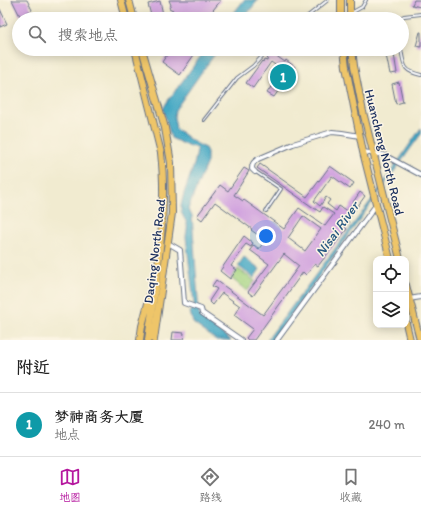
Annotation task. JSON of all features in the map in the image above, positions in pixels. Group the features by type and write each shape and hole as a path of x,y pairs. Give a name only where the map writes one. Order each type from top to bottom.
{"main road":[{"path":"121,0 124,12"},
{"path":"129,0 132,12"},
{"path":"341,0 341,12"},
{"path":"350,0 350,12"},
{"name":"Daqing North Road","path":"137,56 161,153 164,202 148,340"},
{"name":"Daqing North Road","path":"144,56 166,128 170,155 172,213 154,340"},
{"name":"Huancheng North Road","path":"345,56 363,152 389,256"},
{"name":"Huancheng North Road","path":"353,56 363,112 399,256"},
{"name":"Daqing North Road","path":"140,340 150,296 155,288"},
{"path":"409,298 420,340"},
{"path":"407,328 410,340"}],"street":[{"path":"255,172 252,169 253,162 293,144 332,132 342,132 360,136"},
{"path":"363,152 384,155 421,175"},
{"path":"277,340 377,205"},
{"path":"168,243 180,250 184,303 201,309 202,313 241,340"},
{"path":"409,298 421,297"}],"lane":[{"path":"313,12 328,0"},
{"path":"355,12 362,7 366,0"},
{"path":"409,15 421,14"},
{"path":"204,120 237,78 253,66 262,56"},
{"path":"402,56 406,70 421,76"},
{"path":"255,172 281,189 266,211"}],"green space":[{"path":"238,269 255,281 247,291 231,278"}],"water":[{"path":"244,0 258,0 249,12 235,12"},
{"path":"201,56 214,56 175,110 174,117 176,129 192,141 205,148 207,152 207,162 188,209 192,215 199,314 201,318 231,340 216,340 193,323 190,312 194,308 194,303 186,237 187,226 182,214 181,206 197,148 192,146 190,147 171,138 163,109"},
{"path":"421,128 421,134 284,325 272,340 267,340 373,198"},
{"path":"244,257 260,269 254,278 238,266"}],"building":[{"path":"12,0 27,0 32,10 28,12 18,12"},
{"path":"169,0 221,0 212,12 171,12 173,10 169,8 171,5"},
{"path":"414,0 421,0 420,7 412,5"},
{"path":"160,1 162,12 150,12 148,4"},
{"path":"0,9 7,24 0,27"},
{"path":"421,32 421,47 416,46"},
{"path":"166,56 193,56 180,75 162,62"},
{"path":"268,56 276,56 285,62 286,60 295,67 274,97 267,93 282,70 271,62 253,88 246,83 262,61 267,61"},
{"path":"386,56 394,56 397,73 390,74"},
{"path":"399,82 403,102 396,104 392,84"},
{"path":"260,164 307,197 330,166 354,183 350,189 332,176 314,201 320,206 326,197 330,200 327,204 336,211 339,206 347,211 360,192 365,196 347,221 349,222 345,227 347,229 318,266 315,264 306,275 303,272 254,340 248,340 246,338 253,329 234,315 240,306 222,293 213,305 209,301 217,289 212,286 216,280 263,315 299,266 284,254 253,296 248,292 269,264 250,250 254,245 259,249 265,240 215,202 202,220 197,216 220,185 228,191 244,168 249,171 234,195 243,201 244,200 284,229 299,208 325,226 334,214 323,207 320,212 257,168","holes":["303,216 321,229 305,251 288,238"]},
{"path":"244,236 253,243 251,247 246,244 241,250 242,251 231,266 237,270 230,279 220,271"},
{"path":"173,332 184,333 183,340 172,340"}],"place":[{"name":"梦神商务大厦","path":"283,77"}],"water label":[{"name":"Nisai River","path":"337,229"}]}
